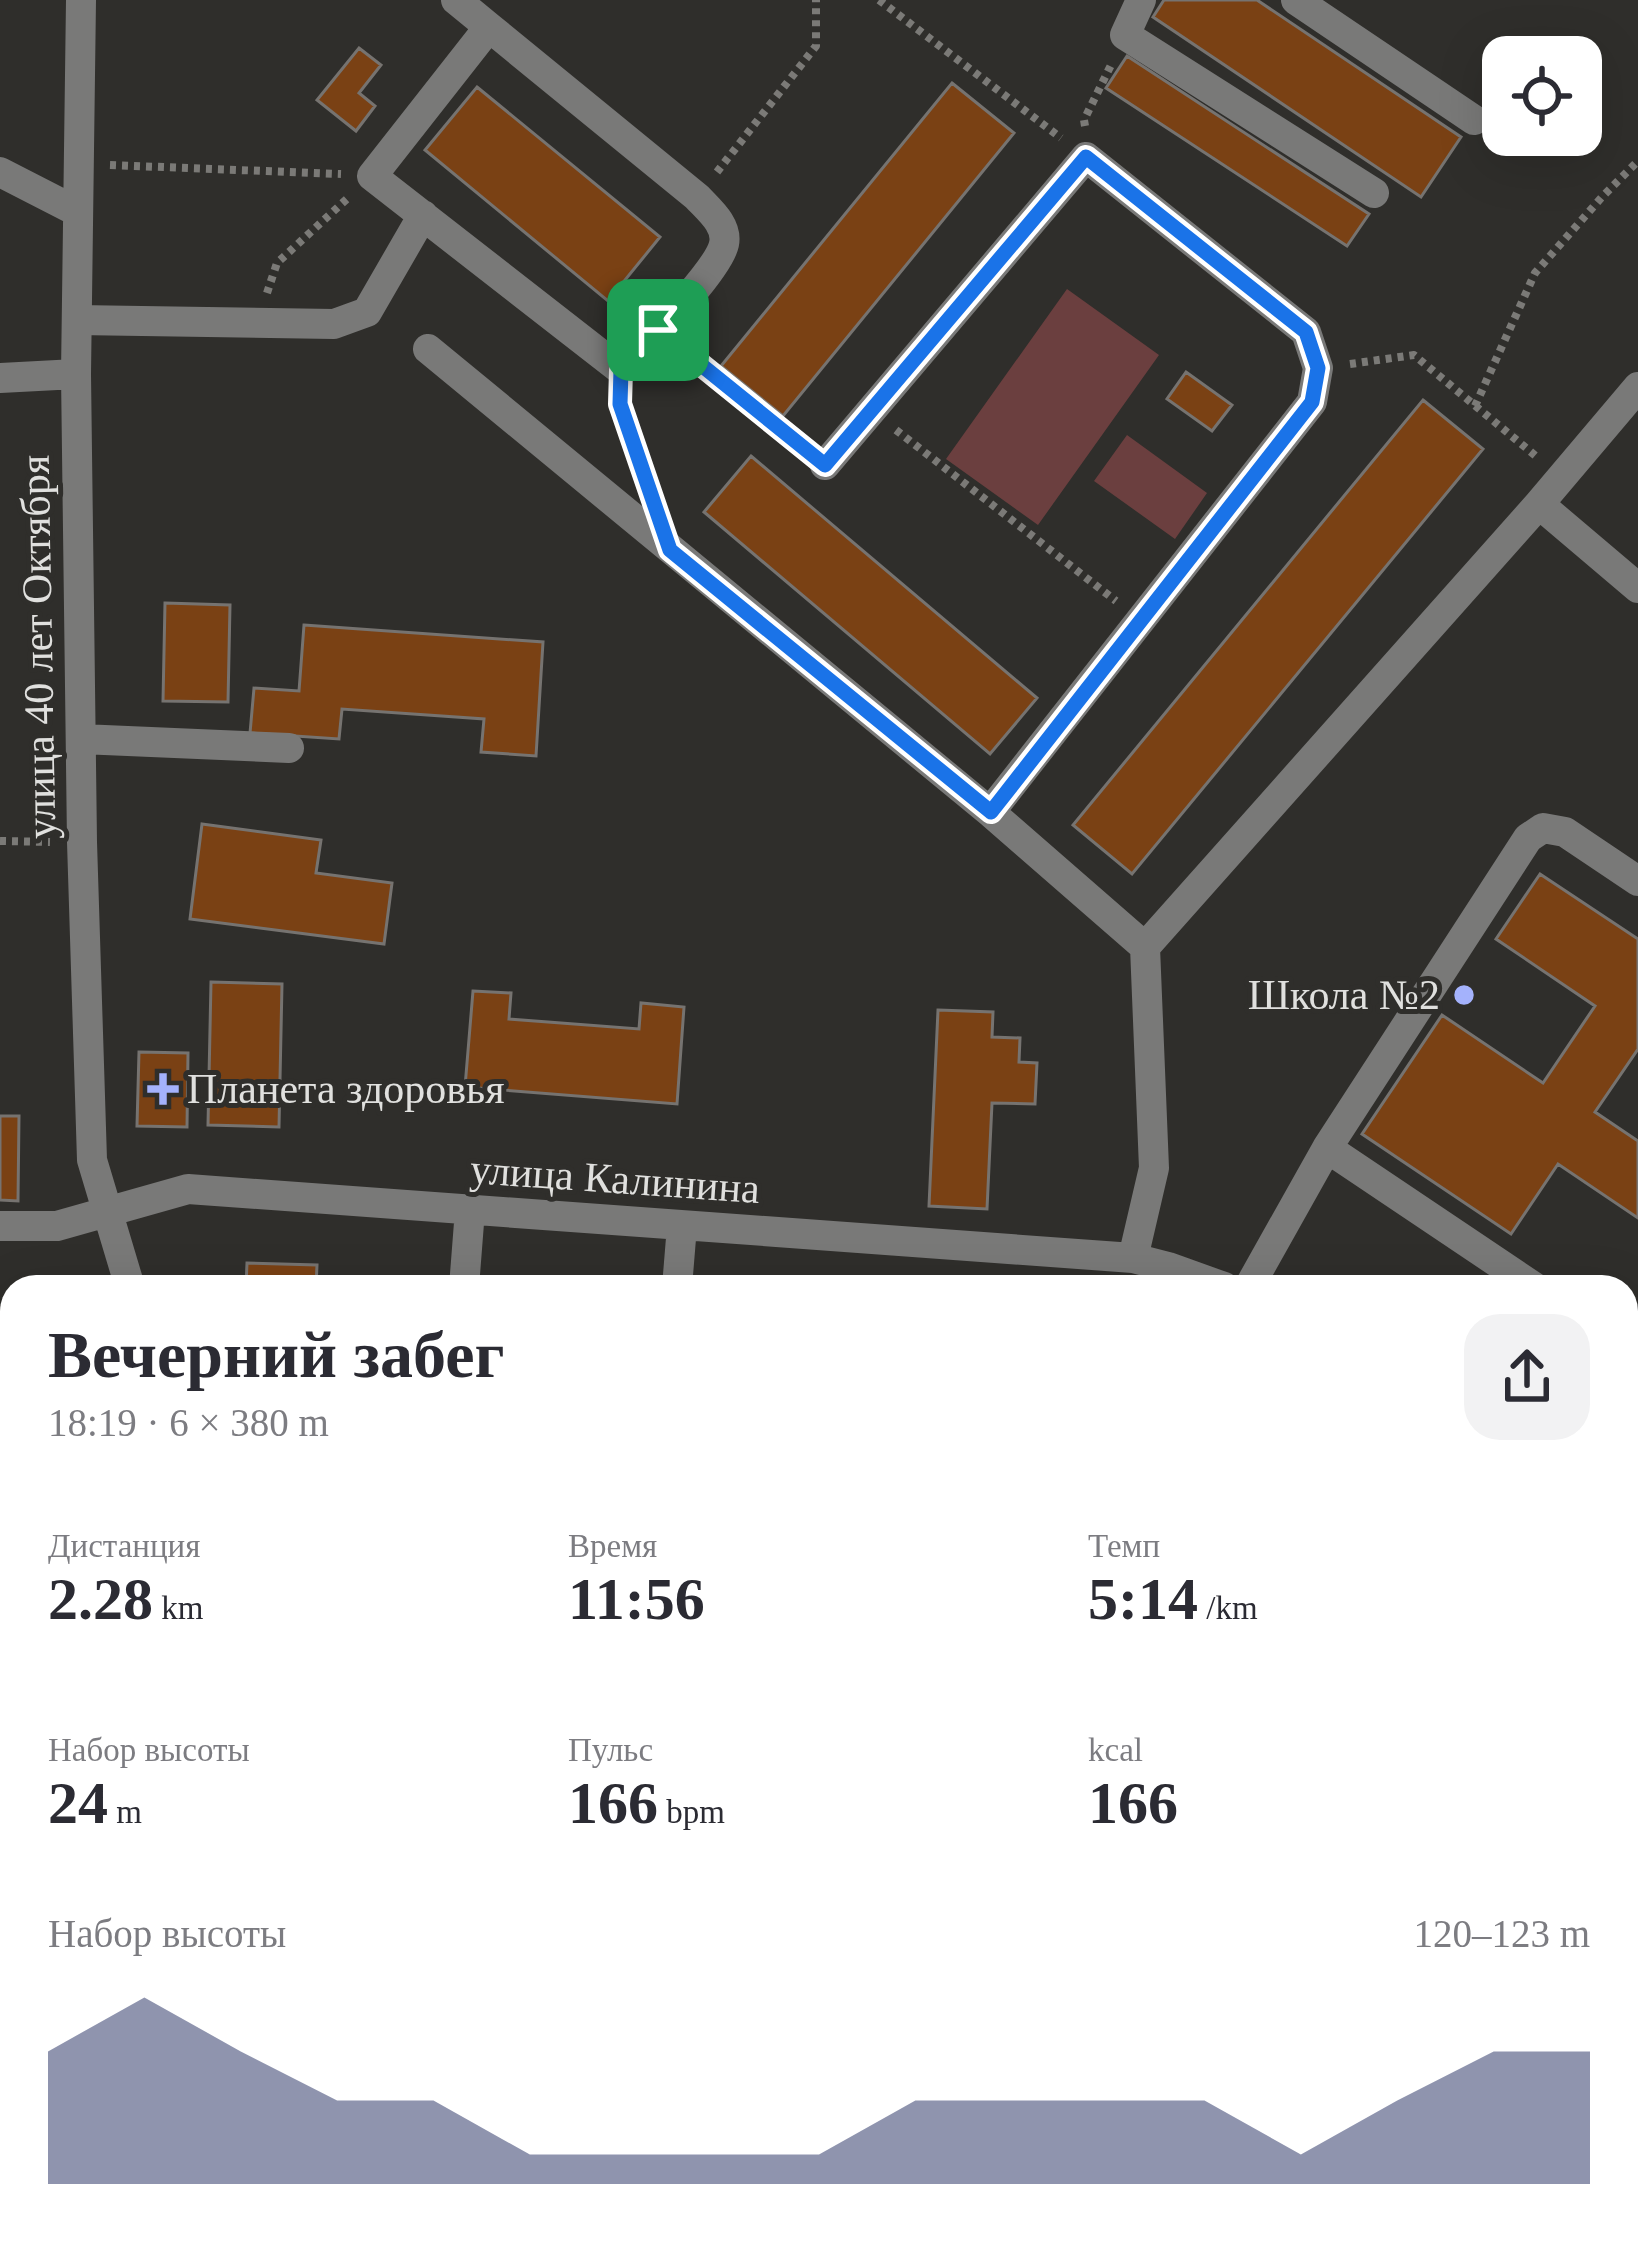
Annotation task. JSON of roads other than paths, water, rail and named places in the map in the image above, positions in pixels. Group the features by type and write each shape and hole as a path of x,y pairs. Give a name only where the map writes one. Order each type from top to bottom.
{"street":[{"name":"улица 40 лет Октября","path":"81,0 76,374 92,1160 126,1275"},
{"path":"456,0 697,196 721,224 724,243 709,272 621,370 372,176 489,27"},
{"path":"1142,0 1125,35 1374,193"},
{"path":"1296,0 1474,120"},
{"path":"825,465 1086,157 1306,332 1318,368 1312,402 991,812"},
{"path":"0,172 78,212"},
{"path":"77,320 334,324 368,312 423,215"},
{"path":"428,349 991,812 1144,947"},
{"path":"0,378 76,374"},
{"path":"1133,1258 1154,1168 1144,947 1540,504 1638,387"},
{"path":"1540,504 1638,588"},
{"path":"81,739 289,748"},
{"path":"1257,1275 1327,1148 1528,838 1544,828 1565,832 1638,880"},
{"path":"1327,1148 1516,1275"},
{"name":"улица Калинина","path":"0,1226 57,1226 188,1190 1133,1258 1190,1275"},
{"path":"465,1275 470,1210"},
{"path":"677,1275 682,1226"}],"place":[{"name":"Школа №2","path":"1464,995"},
{"name":"Планета здоровья","path":"163,1089"}]}
